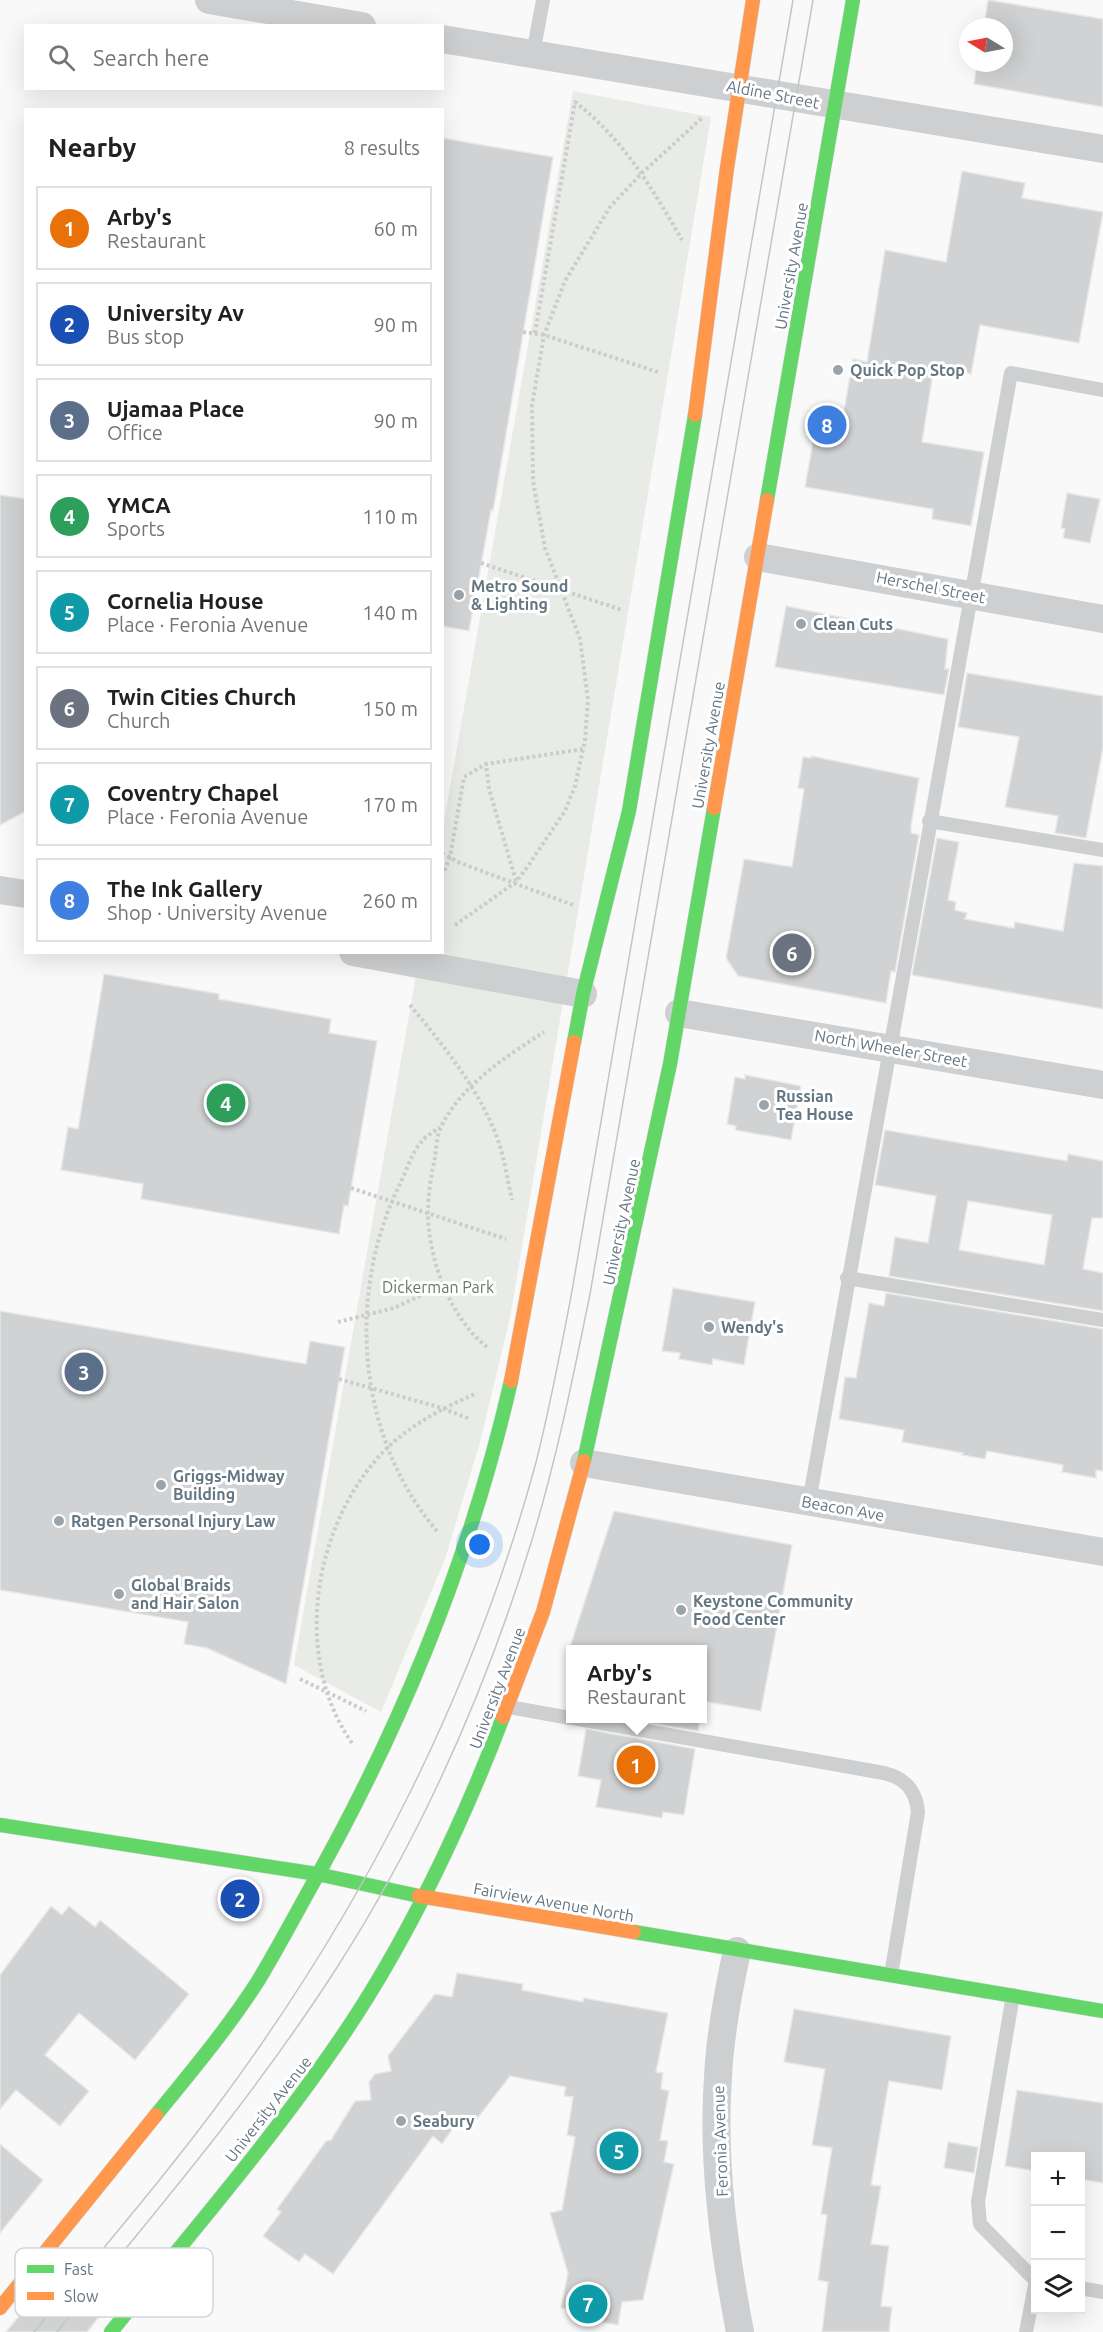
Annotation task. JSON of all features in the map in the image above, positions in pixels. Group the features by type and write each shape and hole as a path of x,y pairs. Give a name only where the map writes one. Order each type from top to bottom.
{"main road":[{"path":"49,2248 143,2133 231,2020 257,1982 350,1818 420,1669 476,1515 497,1442 521,1338 583,994 633,787 704,362 727,168 753,0"},
{"name":"University Avenue","path":"178,2248 315,2077 397,1948 466,1808 509,1707 543,1612 584,1463 651,1163 758,557 852,0"},
{"name":"Fairview Avenue North","path":"0,1825 136,1848 317,1874 422,1896 737,1951 1103,2011"},
{"path":"0,2308 15,2290"},
{"name":"University Avenue","path":"111,2332 123,2317"}],"street":[{"path":"209,0 351,16"},
{"name":"Aldine Street","path":"444,39 1103,149"},
{"name":"Herschel Street","path":"758,557 1103,619"},
{"path":"0,890 24,894"},
{"path":"364,954 583,994"},
{"name":"North Wheeler Street","path":"679,1013 1103,1085"},
{"name":"Beacon Ave","path":"584,1463 1103,1552"},
{"name":"Feronia Avenue","path":"737,1951 729,1990 718,2077 717,2148 732,2289 740,2332"}],"lane":[{"path":"532,54 543,0"},
{"path":"809,1502 888,1047 1011,373 1103,390"},
{"path":"929,821 1103,850"},
{"path":"847,1278 1103,1320"},
{"path":"509,1707 566,1717"},
{"path":"600,1723 884,1773 905,1781 917,1800 918,1812 891,1976"},
{"path":"1012,1995 978,2202 980,2224 1031,2276"},
{"path":"1085,2289 1103,2292"},
{"path":"1026,2332 1031,2303"}],"path":[{"path":"535,333 574,102 600,121 642,173 682,240"},
{"path":"454,925 516,882 565,811 575,786 583,749 588,700 585,663 580,639 559,590 545,548 533,481 532,405 544,335 566,281 610,207 642,173 702,117"},
{"path":"523,332 544,335 661,373"},
{"path":"481,563 622,610"},
{"path":"444,871 450,857 464,777 486,764 583,749"},
{"path":"486,764 489,789 516,882"},
{"path":"444,854 574,905"},
{"path":"410,1005 445,1047 472,1085 496,1134 515,1211"},
{"path":"438,1532 409,1492 388,1448 372,1389 366,1340 367,1314 378,1238 392,1201 422,1141 440,1127 472,1085 506,1057 547,1029"},
{"path":"440,1127 428,1213 433,1249 443,1285 459,1314 478,1340 487,1347"},
{"path":"351,1188 510,1240"},
{"path":"338,1322 394,1308 443,1285"},
{"path":"339,1379 442,1408 471,1420"},
{"path":"352,1743 339,1725 321,1669 317,1639 323,1561 348,1501 388,1448 442,1408 477,1393"},
{"path":"300,1679 367,1712"}],"green space":[{"name":"Dickerman Park","path":"573,91 711,117 510,1318 480,1442 445,1559 381,1712 294,1665 420,954 444,954 444,821"}],"building":[{"path":"988,0 1103,19 1103,107 974,84 976,72 1013,72 1013,18 985,18"},
{"path":"444,138 553,157 493,511 491,510 469,631 444,626"},
{"path":"962,171 1025,183 1022,198 1103,212 1079,343 980,325 971,374 934,367 922,442 984,452 971,526 932,519 933,509 805,487 819,407 844,411 853,359 867,362 885,250 946,262"},
{"path":"1067,493 1100,499 1090,543 1063,538 1065,529 1061,528"},
{"path":"0,495 24,499 24,812 0,825"},
{"path":"786,606 948,639 945,669 949,669 944,695 775,667"},
{"path":"967,673 1103,696 1103,748 1086,838 1055,833 1058,816 1005,807 1019,737 958,727"},
{"path":"811,756 919,778 911,833 919,835 895,972 891,971 886,1003 738,976 726,958 744,859 792,867 804,789 798,788 803,757 811,758"},
{"path":"937,838 959,842 948,900 956,902 955,910 967,913 965,919 1014,928 1015,922 1063,931 1074,863 1103,866 1103,1009 912,975"},
{"path":"104,974 219,994 219,999 331,1019 329,1033 377,1041 348,1206 344,1205 339,1234 141,1199 143,1184 61,1170 68,1127 78,1129"},
{"name":"Russian Tea House","path":"745,1075 801,1086 791,1140 735,1130 736,1126 727,1124 735,1077 745,1079"},
{"path":"885,1130 1067,1161 1068,1154 1103,1161 1103,1218 1092,1218 1083,1269 1103,1273 1103,1311 889,1276 895,1237 928,1243 936,1196 875,1185","holes":["968,1201 1052,1215 1044,1265 959,1250"]},
{"name":"Wendy's","path":"673,1288 755,1302 744,1365 713,1359 712,1365 679,1359 680,1353 662,1351"},
{"path":"886,1293 1103,1329 1103,1471 1096,1470 1096,1478 1062,1472 1063,1465 987,1451 985,1459 962,1455 963,1453 902,1442 904,1430 839,1419 845,1377 856,1378 869,1303 884,1306"},
{"name":"Griggs-Midway Building","path":"0,1311 306,1364 310,1341 345,1347 286,1684 207,1648 184,1644 188,1622 0,1590"},
{"name":"Keystone Community Food Center","path":"614,1511 792,1545 761,1711 707,1702 707,1645 571,1645"},
{"path":"651,1723 699,1723 698,1731"},
{"path":"586,1729 695,1749 684,1815 663,1812 662,1818 596,1807 601,1780 578,1776"},
{"path":"51,1906 62,1915 69,1906 95,1927 100,1920 189,1994 135,2060 79,2013 45,2055 89,2091 60,2126 16,2090 0,2109 0,1975"},
{"path":"457,1973 523,1984 522,1990 583,2002 584,1998 668,2013 656,2072 663,2073 661,2089 669,2091 660,2140 668,2141 664,2162 674,2164 643,2300 622,2302 618,2325 585,2319 573,2310 561,2308 568,2273 550,2213 562,2210 575,2137 567,2135 573,2097 564,2096 566,2087 510,2076 473,2124 462,2115 442,2144 433,2136 333,2274 305,2254 299,2262 263,2236 281,2212 277,2209 326,2141 331,2140 355,2101 371,2100 369,2082 375,2074 391,2071 388,2056 435,1994 452,1997"},
{"path":"794,2009 951,2036 942,2090 889,2081 871,2185 881,2186 871,2244 889,2246 881,2306 892,2307 889,2332 822,2332 828,2282 818,2280 827,2215 821,2214 832,2148 812,2145 825,2069 784,2062"},
{"path":"1017,2090 1103,2103 1103,2183 1085,2180 1085,2152 1031,2152 1031,2170 1005,2166"},
{"path":"948,2142 978,2147 974,2173 944,2168"},
{"path":"0,2144 43,2180 0,2233"},
{"path":"18,2317 99,2317 87,2332 6,2332"}],"tram line":[{"path":"103,2248 202,2126 276,2023 368,1873 409,1795 446,1715 480,1633 510,1550 535,1466 572,1291 793,0"},
{"path":"126,2248 271,2064 367,1919 448,1763 493,1654 531,1543 556,1451 590,1294 813,0"},
{"path":"34,2332 46,2317"},
{"path":"57,2332 69,2317"}],"traffic: fast":[{"path":"767,500 853,0"},
{"path":"574,1042 583,994 629,811 695,415"},
{"path":"584,1461 670,1064 714,808"},
{"path":"156,2115 222,2033 258,1981 341,1833 372,1771 428,1645 453,1581 494,1449 511,1381"},
{"path":"179,2248 286,2114 365,2001 410,1923 451,1841 503,1717"},
{"path":"0,1825 317,1874 419,1896"},
{"path":"634,1932 1103,2011"},
{"path":"111,2332 123,2317"}],"traffic: slow":[{"path":"695,415 727,168 753,0"},
{"path":"714,808 767,500"},
{"path":"511,1381 574,1042"},
{"path":"503,1717 543,1612 584,1461"},
{"path":"419,1896 634,1932"},
{"path":"48,2248 156,2115"},
{"path":"0,2308 15,2289"}],"place":[{"name":"Quick Pop Stop","path":"838,370"},
{"name":"The Ink Gallery","path":"827,425"},
{"name":"Metro Sound & Lighting","path":"459,595"},
{"name":"Clean Cuts","path":"801,624"},
{"name":"Twin Cities Church","path":"792,953"},
{"name":"YMCA","path":"226,1103"},
{"name":"Russian Tea House","path":"764,1105"},
{"name":"Wendy's","path":"709,1327"},
{"name":"Ujamaa Place","path":"84,1372"},
{"name":"Griggs-Midway Building","path":"161,1485"},
{"name":"Ratgen Personal Injury Law","path":"59,1521"},
{"name":"Global Braids and Hair Salon","path":"119,1594"},
{"name":"Keystone Community Food Center","path":"681,1610"},
{"name":"Arby's","path":"636,1765"},
{"name":"University Av","path":"240,1899"},
{"name":"Seabury","path":"401,2121"},
{"name":"Cornelia House","path":"619,2151"},
{"name":"Coventry Chapel","path":"588,2304"}]}
